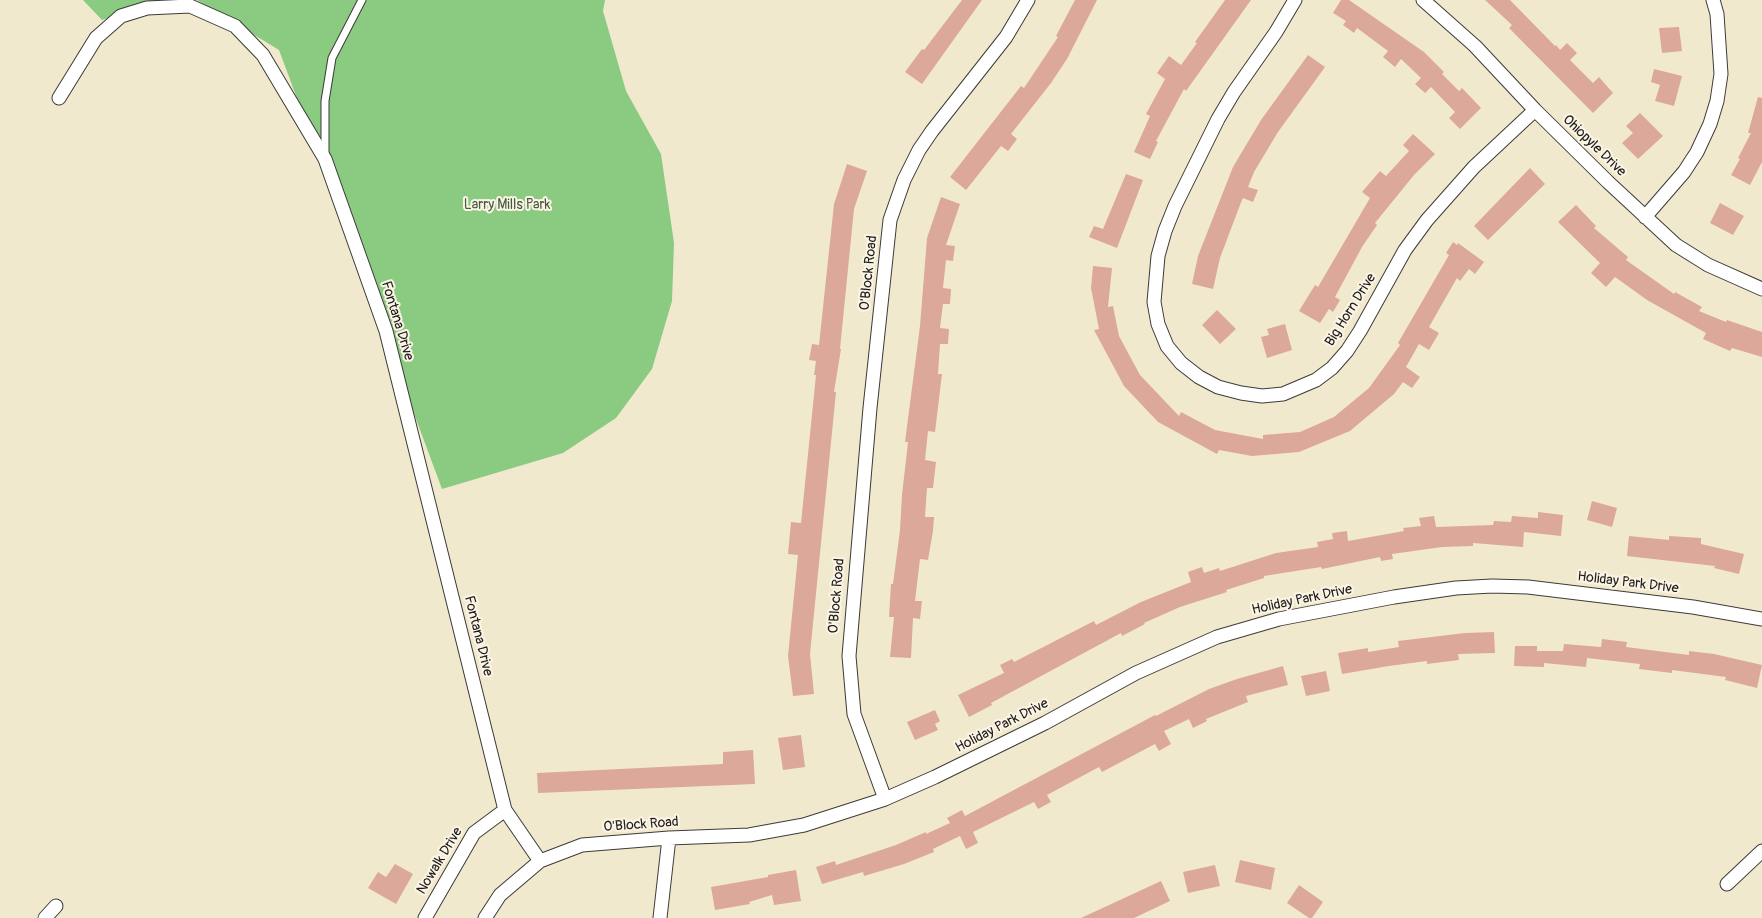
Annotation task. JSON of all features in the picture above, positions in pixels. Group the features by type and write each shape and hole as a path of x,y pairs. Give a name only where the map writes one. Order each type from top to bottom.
{"street":[{"name":"O'Block Road","path":"485,918 500,895 540,861 582,845 669,838 749,835 804,825 885,799 854,714 848,656 870,408 890,220 904,180 919,150 932,131 1002,42 1028,0"},
{"name":"Big Horn Drive","path":"1295,0 1276,32 1234,92 1212,130 1175,206 1165,231 1158,256 1154,302 1158,324 1167,346 1181,363 1199,378 1218,387 1241,393 1262,396 1283,394 1316,380 1332,368 1347,351 1360,331 1406,250 1427,220 1474,167 1535,110"},
{"name":"Ohiopyle Drive","path":"1423,0 1475,46 1535,110 1645,217 1676,245 1708,265 1762,289"},
{"path":"1645,217 1684,172 1697,152 1710,124 1717,101 1721,74 1717,14 1713,0"},
{"name":"Fontana Drive","path":"59,98 96,38 121,16 147,8 190,6 235,26 263,55 325,159 386,331 505,810 540,861"},
{"name":"Holiday Park Drive","path":"885,799 935,777 1045,723 1136,673 1217,637 1279,619 1394,597 1456,588 1492,586 1528,587 1693,607 1762,619"},
{"name":"Nowalk Drive","path":"425,918 474,833 505,810"},
{"path":"660,918 669,838"},
{"path":"1727,884 1762,851"},
{"path":"45,918 56,906"}],"lane":[{"path":"325,159 325,101 332,58 362,0"}],"green space":[{"path":"83,0 166,0 102,20"},
{"name":"Larry Mills Park","path":"197,0 605,0 603,11 626,91 661,154 674,243 672,301 652,369 616,418 563,453 442,489 279,50"}],"building":[{"path":"962,0 982,0 922,84 905,72 922,49 924,50"},
{"path":"1075,0 1097,0 1067,59 1051,83 1011,134 1017,139 1008,151 1001,146 966,190 950,177 1021,86 1024,88 1058,37 1056,36"},
{"path":"1225,0 1251,0 1186,91 1184,89 1156,141 1158,142 1150,159 1134,152 1150,116 1146,114 1165,79 1157,73 1169,56 1181,65 1197,43 1195,42"},
{"path":"1341,0 1349,0 1424,52 1444,72 1442,74 1459,91 1462,88 1481,108 1460,129 1449,118 1455,112 1431,87 1425,93 1415,84 1421,78 1401,59 1395,67 1383,57 1388,51 1357,28 1354,33 1343,25 1346,21 1333,13"},
{"path":"1485,0 1510,0 1560,50 1567,43 1577,53 1570,60 1593,83 1599,77 1613,93 1593,113 1509,28 1512,25"},
{"path":"1679,27 1682,51 1662,53 1659,28"},
{"path":"1308,55 1325,67 1278,132 1254,172 1248,187 1258,190 1253,202 1243,198 1220,258 1213,289 1192,284 1198,256 1233,167 1261,120"},
{"path":"1654,69 1682,76 1674,106 1655,101 1660,85 1651,82"},
{"path":"1758,97 1762,98 1762,162 1750,185 1731,175 1740,159 1738,158 1751,133 1748,133"},
{"path":"1640,113 1663,136 1638,159 1622,143 1633,133 1626,126"},
{"path":"1413,134 1435,154 1414,175 1375,223 1377,225 1362,247 1335,297 1340,300 1333,312 1329,309 1320,323 1299,311 1315,285 1318,287 1370,198 1362,192 1380,171 1386,176 1409,151 1403,145"},
{"path":"847,164 867,171 854,209 841,349 834,392 836,392 810,654 814,694 793,696 788,656 798,555 788,554 791,522 801,523 816,375 814,375 816,361 809,360 812,344 819,345 834,204"},
{"path":"1530,168 1545,184 1488,240 1474,226"},
{"path":"1126,174 1143,180 1117,248 1089,237 1094,226 1103,229"},
{"path":"941,197 960,204 946,245 955,246 953,261 946,260 943,288 951,289 950,304 943,304 940,328 949,329 948,344 940,344 938,374 942,374 935,432 928,431 925,460 936,462 933,488 927,488 925,517 934,517 933,531 928,560 920,559 915,601 922,601 920,619 913,618 911,658 890,657 894,617 889,617 891,584 893,584 900,530 908,442 905,442 920,326 927,238"},
{"path":"1720,203 1744,216 1733,235 1710,223"},
{"path":"1576,205 1596,226 1594,228 1628,257 1626,260 1674,294 1675,292 1702,307 1699,311 1726,322 1727,320 1762,332 1762,357 1732,348 1730,351 1703,339 1706,333 1647,300 1615,277 1606,287 1591,273 1600,263 1558,222"},
{"path":"1453,242 1457,245 1458,243 1484,262 1475,274 1469,269 1460,281 1457,278 1429,327 1439,333 1429,350 1419,344 1406,367 1420,377 1412,388 1403,382 1394,394 1350,431 1299,452 1252,456 1219,450 1217,454 1158,422 1124,386 1094,330 1099,329 1091,288 1093,266 1112,268 1108,307 1113,306 1119,336 1140,375 1179,416 1181,412 1215,430 1263,439 1263,435 1300,432 1334,417 1369,388 1400,345 1398,343 1449,255 1446,253"},
{"path":"1217,310 1236,329 1220,344 1202,325"},
{"path":"1285,324 1292,350 1267,358 1261,337 1269,335 1267,329"},
{"path":"1592,501 1617,508 1612,527 1587,520"},
{"path":"1538,512 1563,515 1561,536 1524,532 1523,547 1473,543 1473,546 1442,547 1392,554 1393,559 1381,561 1380,557 1322,569 1321,567 1264,576 1264,578 1226,590 1227,592 1180,607 1144,623 1145,624 1122,636 1121,633 991,703 992,705 969,717 958,695 1004,673 1000,665 1012,659 1014,662 1094,621 1096,625 1141,602 1191,582 1188,572 1202,567 1204,573 1219,568 1220,571 1276,553 1318,547 1317,542 1333,539 1332,533 1347,531 1348,541 1404,531 1403,528 1421,526 1419,518 1434,516 1436,527 1493,525 1494,521 1511,522 1512,516 1538,518"},
{"path":"1629,536 1669,540 1669,536 1701,538 1701,544 1744,554 1739,574 1714,568 1715,566 1627,556"},
{"path":"1494,632 1495,653 1458,654 1459,660 1427,664 1427,661 1342,674 1338,653 1368,648 1368,652 1399,647 1398,641 1465,633"},
{"path":"1602,639 1627,642 1626,647 1689,655 1689,651 1714,654 1762,665 1757,688 1725,680 1726,677 1672,670 1672,673 1639,669 1640,664 1587,658 1586,667 1544,663 1544,667 1514,666 1515,646 1537,646 1537,651 1563,651 1564,644 1601,647"},
{"path":"1283,666 1288,685 1246,696 1248,702 1206,719 1207,721 1193,728 1189,719 1164,731 1171,744 1159,751 1155,744 1102,772 1099,767 1047,795 1051,802 1038,809 1034,802 973,832 978,843 966,849 960,836 933,849 934,852 904,864 864,876 863,872 822,884 816,867 835,861 836,865 896,845 926,832 926,834 950,823 947,818 962,810 965,816 1155,715 1156,716 1209,689 1237,679"},
{"path":"1326,671 1330,691 1306,696 1301,676"},
{"path":"935,710 940,721 935,724 938,730 915,740 907,722"},
{"path":"801,735 805,767 783,770 778,738"},
{"path":"753,750 755,784 538,793 537,773 723,764 723,752"},
{"path":"1240,860 1275,868 1271,890 1235,882"},
{"path":"395,864 413,874 396,904 368,888 378,872 386,877"},
{"path":"1215,865 1220,886 1188,893 1183,872"},
{"path":"796,870 801,901 774,905 772,895 749,902 750,904 715,910 711,887 768,877 768,875"},
{"path":"1161,881 1170,901 1134,918 1081,918"},
{"path":"1299,885 1323,902 1312,918 1309,918 1287,903"}]}
